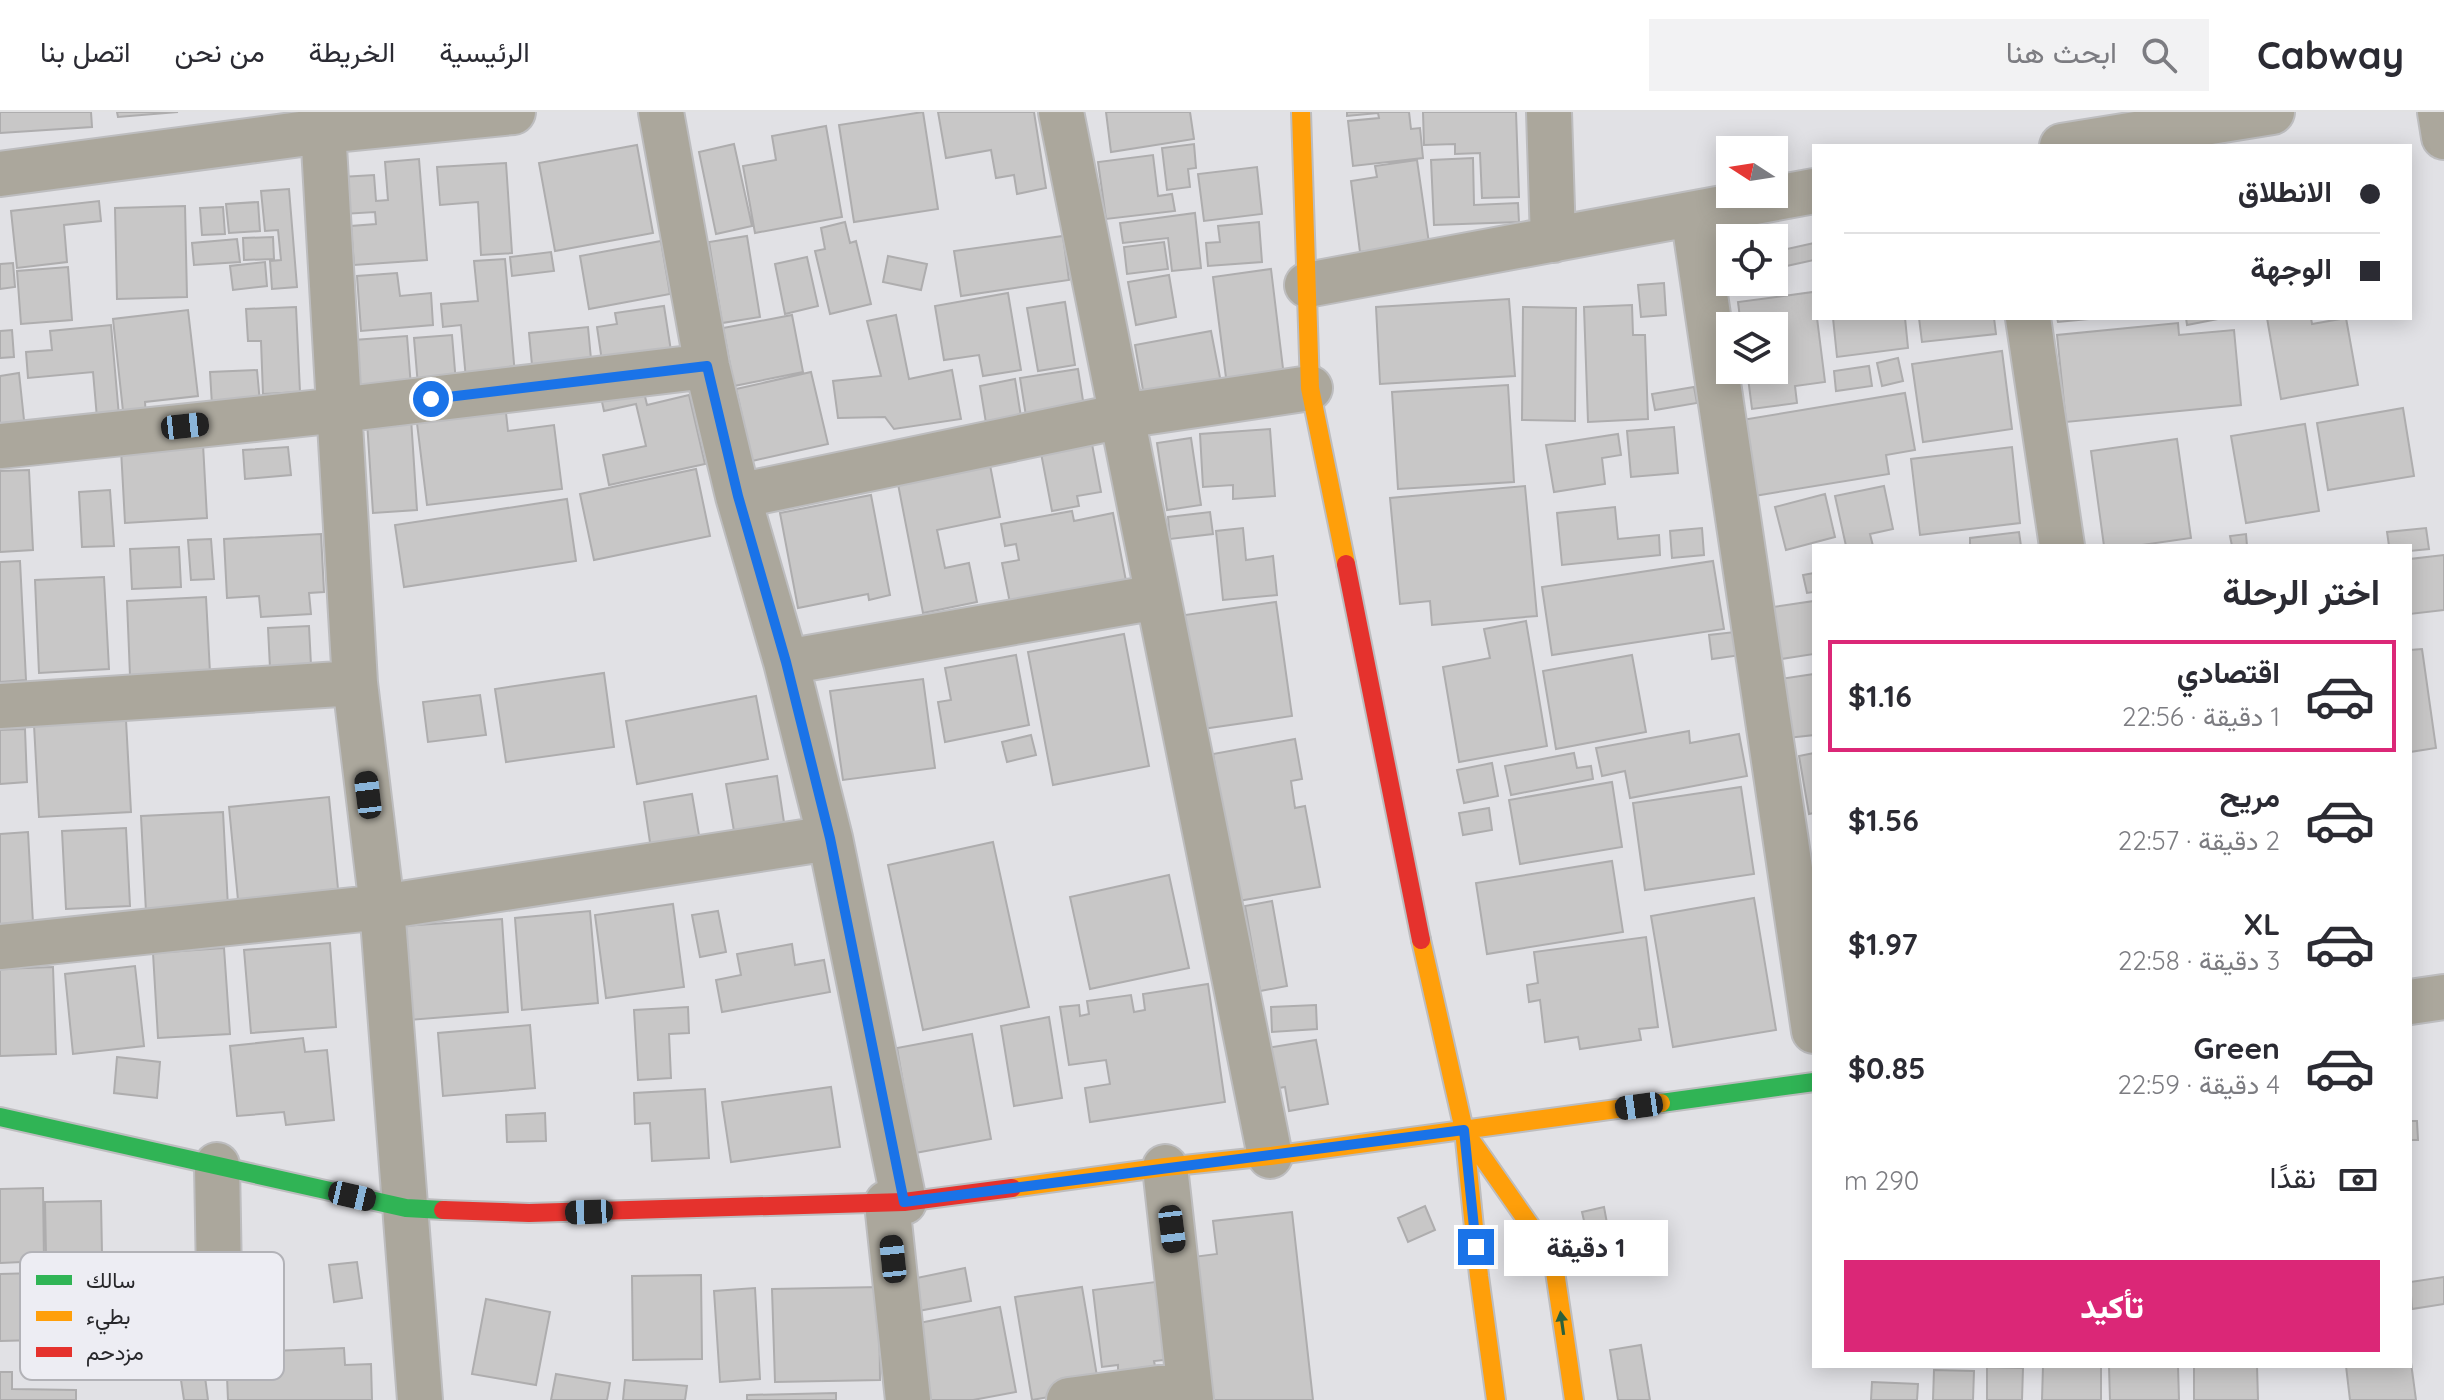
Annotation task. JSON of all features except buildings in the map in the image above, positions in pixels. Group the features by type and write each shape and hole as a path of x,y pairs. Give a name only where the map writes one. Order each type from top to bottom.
{"street":[{"path":"0,174 322,121 513,112"},
{"path":"661,112 707,366 738,496 786,662 830,838 896,1202 908,1400"},
{"path":"1061,112 1270,1156"},
{"path":"1301,112 1310,388 1436,1012 1464,1130 1496,1400"},
{"path":"1549,112 1553,240"},
{"path":"2074,144 2272,112"},
{"path":"2440,112 2444,137"},
{"path":"322,121 355,683 382,907 420,1400"},
{"path":"1307,285 1812,191"},
{"path":"1693,214 1812,1017"},
{"path":"2028,320 2062,544"},
{"path":"0,446 707,366"},
{"path":"738,496 1122,416 1310,388"},
{"path":"786,662 1157,597"},
{"path":"0,706 355,683"},
{"path":"0,947 382,907 830,838"},
{"path":"2412,1002 2444,997"},
{"path":"0,1117 406,1208 529,1213 896,1202 1270,1156 1812,1082"},
{"path":"1464,1130 1553,1258 1574,1400"},
{"path":"217,1165 219,1252"},
{"path":"1069,1400 1190,1392 1165,1167"}],"traffic: fast":[{"path":"1661,1103 1812,1082"},
{"path":"0,1117 406,1208 443,1210"}],"traffic: slow":[{"path":"1301,112 1310,388 1346,564"},
{"path":"1421,940 1464,1130 1496,1400"},
{"path":"1012,1188 1661,1103"},
{"path":"1465,1132 1553,1258 1574,1400"}],"traffic: jam":[{"path":"1346,564 1421,940"},
{"path":"443,1210 529,1213 904,1202 1012,1188"}],"route":[{"path":"431,399 707,366 738,496 786,662 830,838 904,1202 1464,1130 1476,1247"}]}
